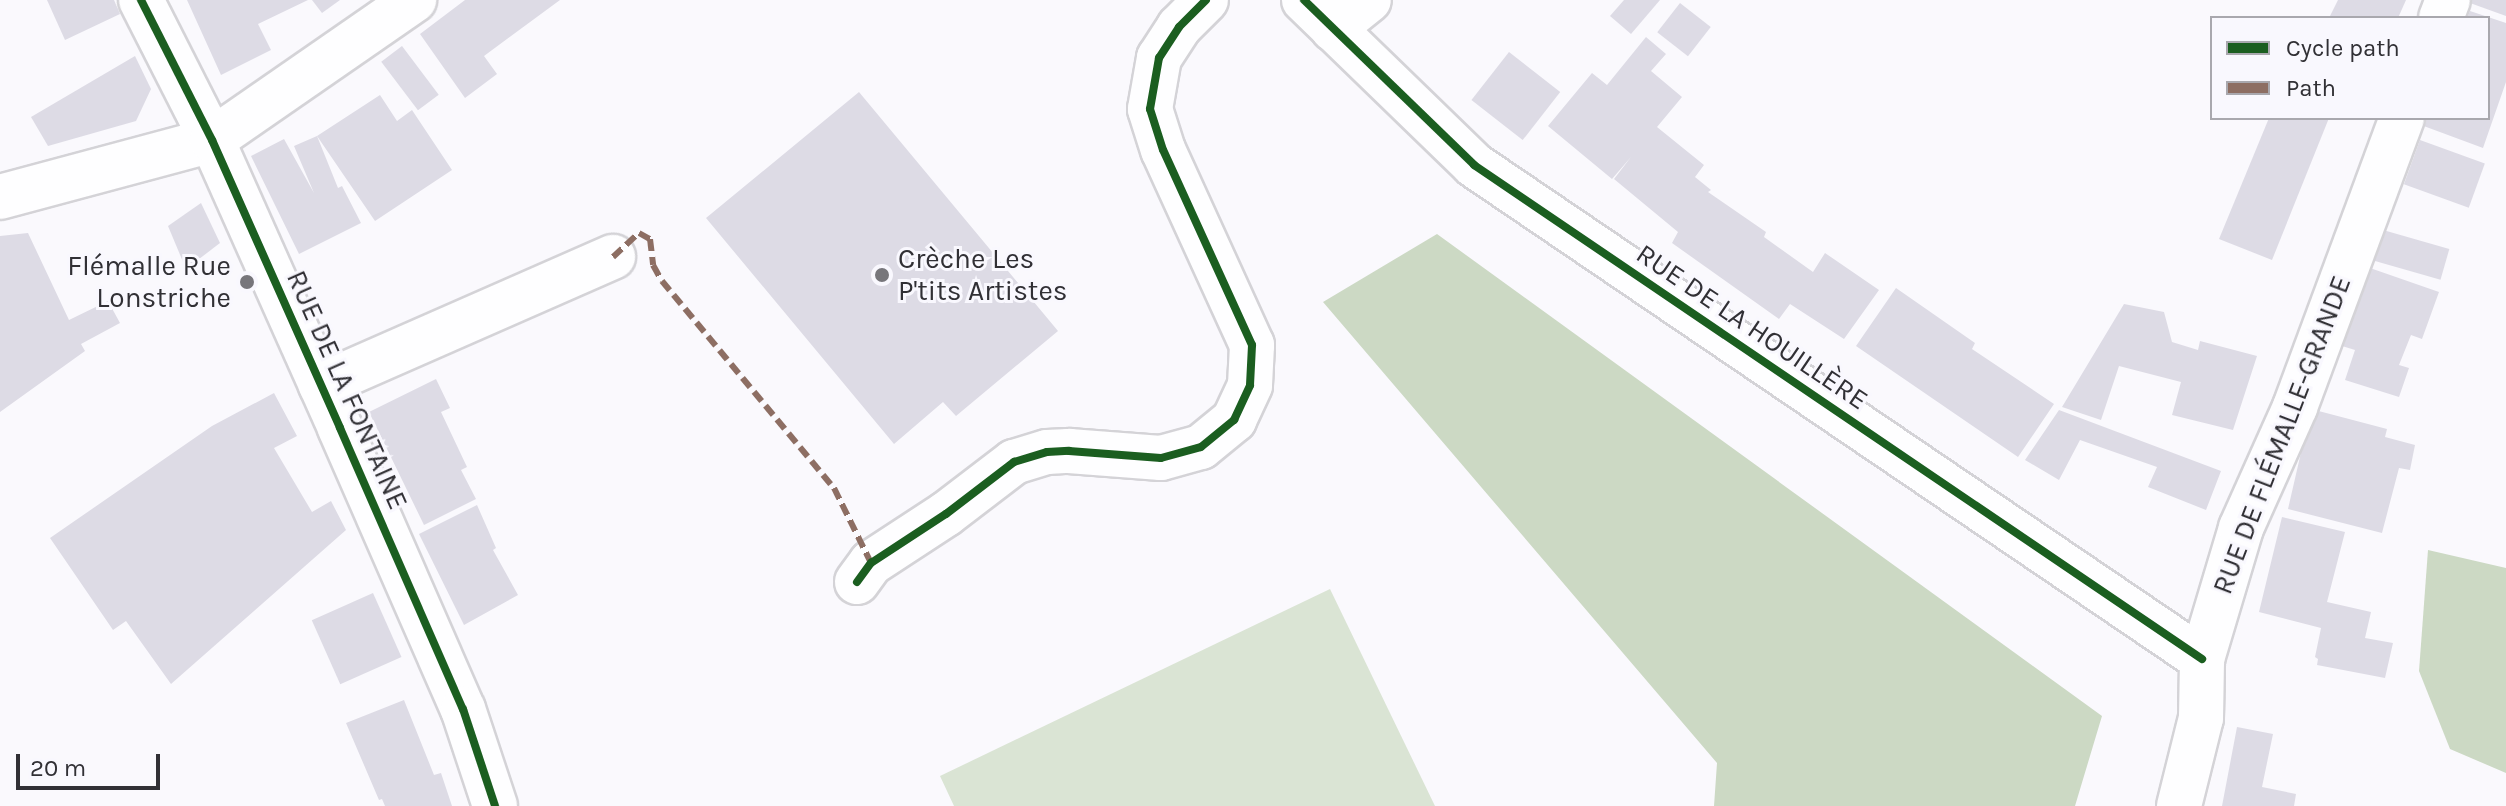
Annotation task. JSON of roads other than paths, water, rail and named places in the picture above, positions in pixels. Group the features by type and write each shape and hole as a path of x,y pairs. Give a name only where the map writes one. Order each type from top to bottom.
{"street":[{"name":"RUE DE LA FONTAINE","path":"141,0 212,140 321,385 463,709 495,806"},
{"path":"0,197 212,140 414,0"},
{"path":"857,582 871,563 946,514 1014,462 1047,452 1069,451 1161,458 1201,447 1234,420 1250,385 1252,345 1163,150 1150,109 1159,58 1179,27 1206,0"},
{"path":"1318,14 1369,0"},
{"name":"RUE DE LA HOUILLÈRE","path":"1318,14 1474,165 2202,659"},
{"name":"RUE DE FLÉMALLE-GRANDE","path":"2179,806 2201,718 2202,659 2241,528 2295,407 2401,120"},
{"name":"RUE DE LA FONTAINE","path":"321,385 613,257"}],"place":[{"name":"Crèche Les P'tits Artistes","path":"882,275"},
{"name":"Flémalle Rue Lonstriche","path":"247,282"}]}
